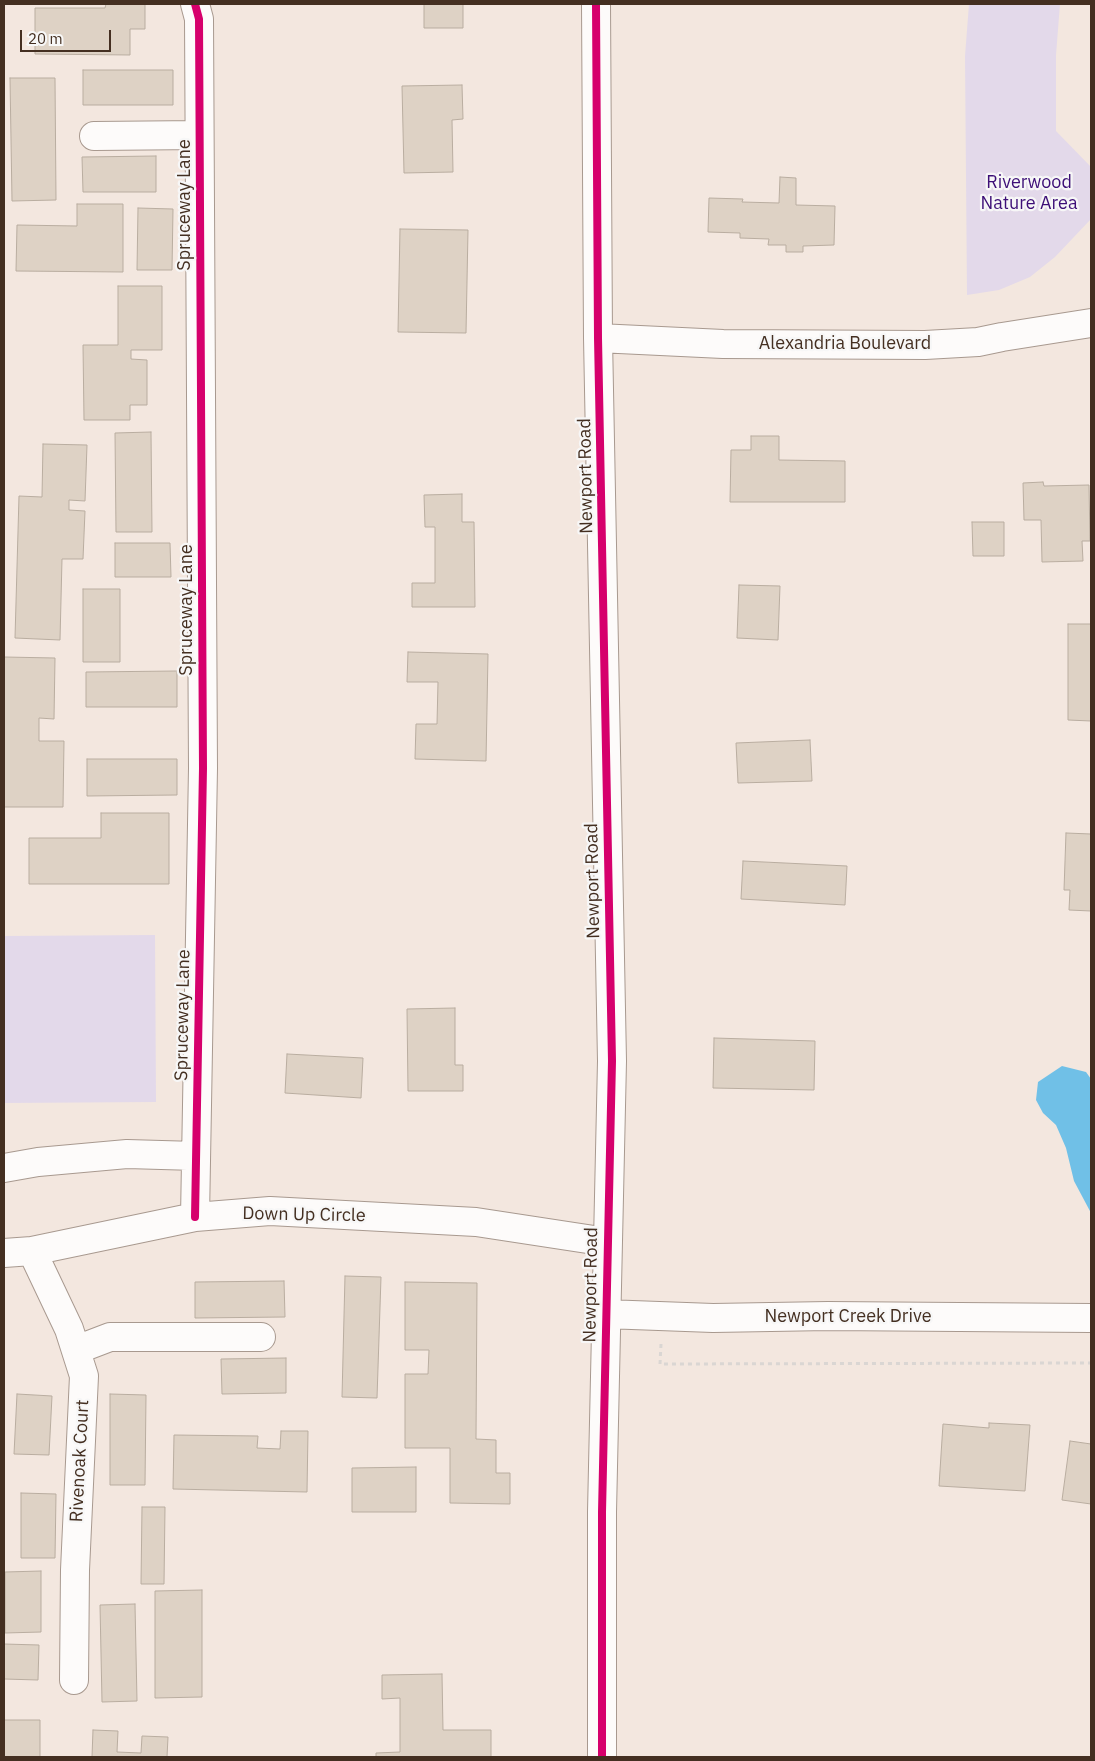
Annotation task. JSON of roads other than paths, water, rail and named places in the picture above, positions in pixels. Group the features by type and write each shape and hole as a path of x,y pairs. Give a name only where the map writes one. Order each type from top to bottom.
{"street":[{"name":"Spruceway Lane","path":"194,1216 203,768 199,20 195,4"},
{"name":"Newport Road","path":"596,4 598,338 612,1061 602,1512 602,1757"},
{"path":"94,136 199,135"},
{"name":"Alexandria Boulevard","path":"598,338 723,344 926,345 978,342 1091,323"},
{"path":"4,1168 38,1162 127,1154 196,1156"},
{"name":"Down Up Circle","path":"4,1253 32,1252 194,1216 270,1211 476,1222 607,1242"},
{"name":"Rivenoak Court","path":"32,1252 69,1329 84,1376 75,1570 74,1680"},
{"name":"Newport Creek Drive","path":"605,1314 713,1318 828,1316 1091,1318"},
{"path":"76,1350 110,1338 261,1336"}],"water":[{"path":"1062,1066 1086,1072 1091,1079 1091,1213 1074,1181 1066,1148 1056,1125 1043,1113 1036,1100 1038,1082"}],"park label":[{"name":"Riverwood Nature Area","path":"1029,193"}]}
